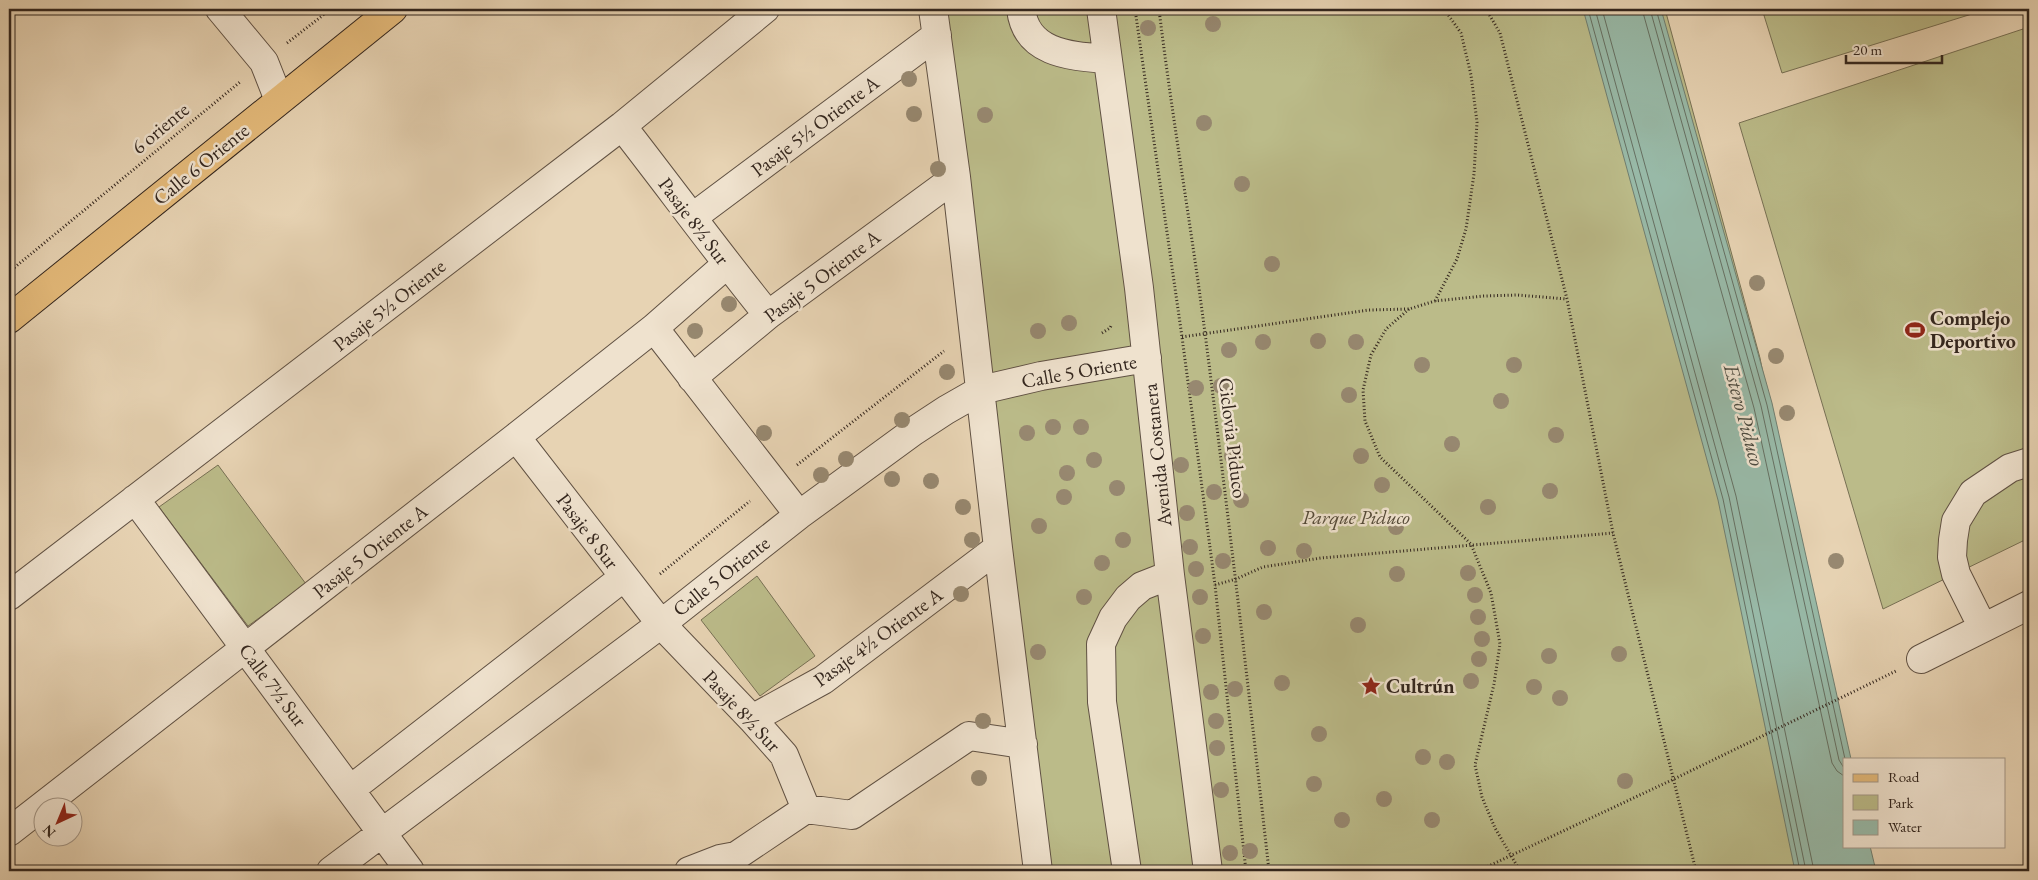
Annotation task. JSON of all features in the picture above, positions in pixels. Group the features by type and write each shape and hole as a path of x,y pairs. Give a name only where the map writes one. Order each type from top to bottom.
{"main road":[{"name":"Calle 6 Oriente","path":"11,312 393,9"}],"street":[{"path":"220,9 264,62 279,100"},
{"name":"Pasaje 5½ Oriente","path":"9,596 622,126 764,9"},
{"path":"1021,9 1023,25 1044,46 1057,53 1107,59"},
{"name":"Avenida Costanera","path":"1101,9 1147,358 1170,575 1208,871"},
{"path":"935,22 956,177 998,548 1023,744 1030,867"},
{"name":"Pasaje 5½ Oriente A","path":"693,216 935,22"},
{"name":"Pasaje 8½ Sur","path":"622,126 693,216 726,264 768,315"},
{"name":"Pasaje 5 Oriente A","path":"692,378 768,315 956,177"},
{"name":"Pasaje 5 Oriente A","path":"9,832 246,649 654,328 726,264"},
{"path":"654,328 799,515"},
{"name":"Calle 5 Oriente","path":"331,871 661,624 799,515 914,430 981,390 1041,376 1147,358"},
{"name":"Pasaje 8 Sur","path":"516,437 661,624"},
{"path":"1983,628 1956,574 1952,557 1952,540 1956,521 1973,493 2010,468 2029,462"},
{"name":"Calle 7½ Sur","path":"135,499 410,871"},
{"name":"Pasaje 4½ Oriente A","path":"752,719 823,680 998,548"},
{"path":"1127,871 1102,702 1101,644 1113,618 1128,598 1142,586 1170,575"},
{"path":"351,790 624,577"},
{"path":"1921,659 2029,605"},
{"name":"Pasaje 8½ Sur","path":"661,624 784,755 806,809"},
{"path":"689,871 720,859 742,864 806,809 852,816 969,736 1023,744"}],"path":[{"name":"6 oriente","path":"9,272 331,9"},
{"path":"1135,9 1182,336 1215,585 1246,871"},
{"name":"Ciclovia Piduco","path":"1159,9 1205,333 1236,580 1269,871"},
{"path":"1435,301 1457,259 1466,229 1474,174 1477,122 1471,75 1461,34 1444,9"},
{"path":"1486,9 1500,33 1567,300 1613,533 1696,871"},
{"path":"1182,336 1370,310 1409,309 1435,301 1484,296 1517,294 1567,300"},
{"path":"1409,309 1386,329 1371,356 1363,390 1365,421 1380,457 1471,544 1491,593 1500,644 1494,684 1476,765 1482,797 1495,828 1520,871"},
{"path":"1215,585 1236,580 1263,567 1321,558 1613,533"},
{"path":"1478,871 1674,779 1921,659"}],"green space":[{"name":"Parque Piduco","path":"936,9 1665,9 1760,358 1843,783 1843,848 1846,848 1865,871 1045,871"},
{"path":"1762,9 1988,9 1782,73"},
{"name":"Complejo Deportivo","path":"2029,27 2029,538 1883,609 1739,123"},
{"path":"218,465 306,584 248,626 159,507"},
{"path":"757,576 815,656 760,696 701,620"}],"water":[{"name":"Estero Piduco","path":"1583,9 1661,9 1772,403 1851,758 1843,758 1843,848 1870,848 1876,871 1795,871 1718,500"}],"place":[{"name":"Complejo Deportivo","path":"1915,330"},
{"name":"Cultrún","path":"1371,686"}]}
